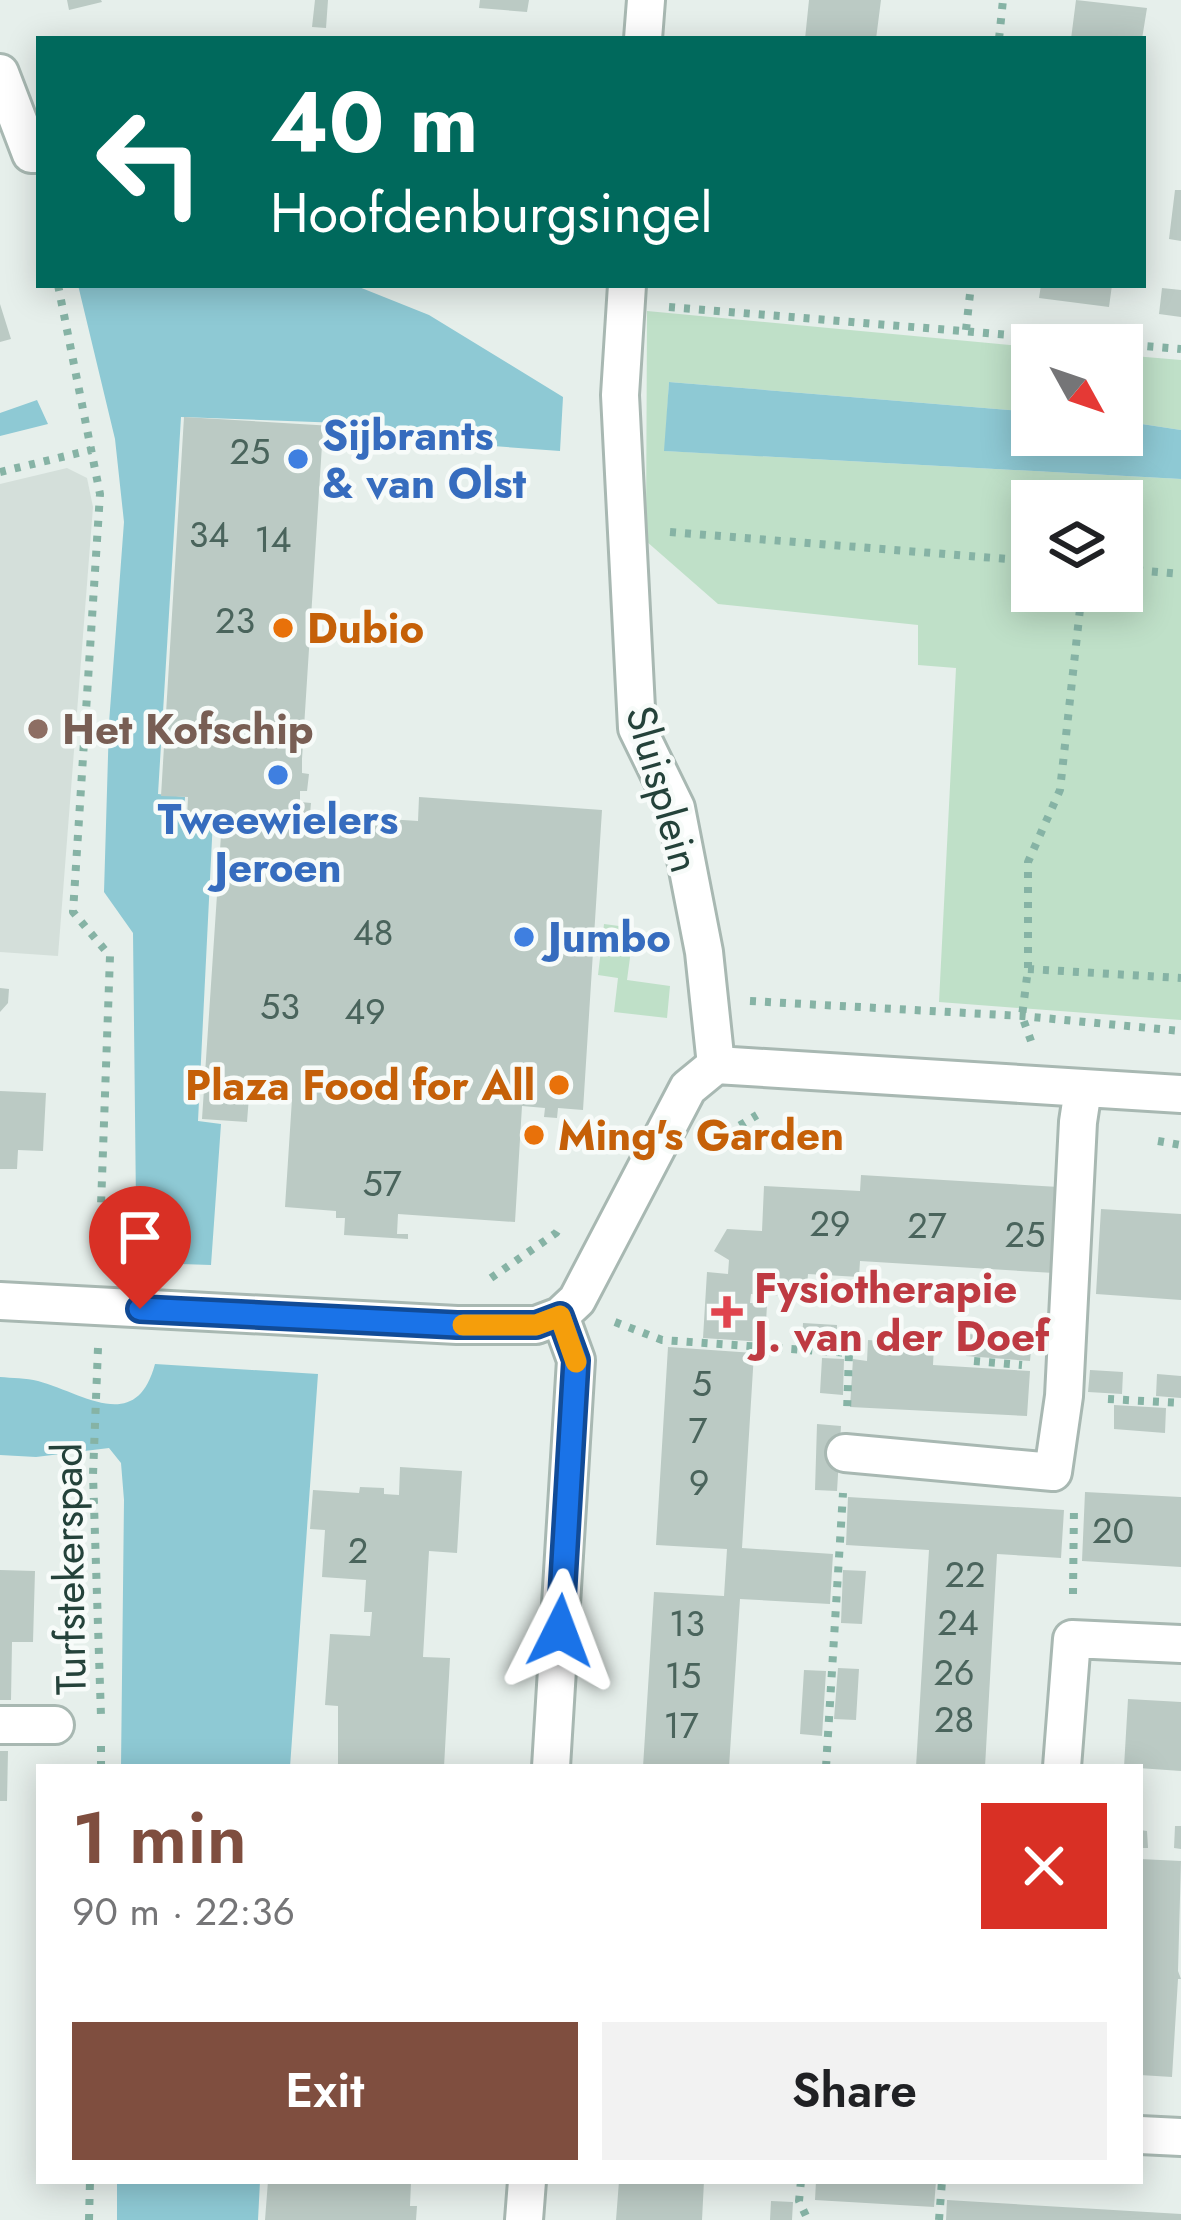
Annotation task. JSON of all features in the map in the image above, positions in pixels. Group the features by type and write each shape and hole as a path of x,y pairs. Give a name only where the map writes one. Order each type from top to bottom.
{"street":[{"path":"643,36 646,0"},
{"path":"0,73 31,154 36,154"},
{"name":"Sluisplein","path":"626,294 620,395 637,728 676,808 704,952 716,1065"},
{"path":"0,1301 536,1325 560,1316 577,1300 688,1088 716,1065 1181,1094"},
{"path":"845,1453 1053,1472 1064,1396 1083,1089"},
{"path":"551,1764 576,1360 560,1316"},
{"path":"1062,1764 1072,1639 1181,1643"},
{"path":"0,1725 55,1725"},
{"path":"1143,2134 1181,2138"},
{"path":"524,2220 527,2184"}],"path":[{"path":"999,36 1004,0"},
{"path":"59,288 100,494 73,912 110,956 97,1306"},
{"path":"967,330 971,288"},
{"path":"626,294 1181,349"},
{"path":"0,472 91,450"},
{"path":"626,528 1011,560"},
{"path":"1143,571 1181,574"},
{"path":"1042,1049 1030,1040 1022,1016 1028,969 1028,862 1060,790 1080,612"},
{"path":"1028,969 1181,978"},
{"path":"1130,1091 1124,1132 1181,1145"},
{"path":"710,1144 722,1132 771,1108"},
{"path":"576,1360 596,1345 623,1301"},
{"path":"613,1321 662,1340 849,1353 826,1764"},
{"name":"Turfstekerspad","path":"98,1370 93,1475 100,1764"},
{"path":"1064,1396 1181,1403"},
{"path":"1053,1472 1075,1495 1072,1639"},
{"path":"89,2220 90,2184"},
{"path":"800,2184 799,2201 808,2220"},
{"path":"939,2220 942,2184"}],"shaded area":[{"name":"Het Kofschip","path":"67,468 87,478 93,507 58,956 0,952 0,484"}],"green space":[{"path":"647,311 1011,345 1011,410 669,382 665,451 1181,479 1181,1020 939,1002 956,668 918,665 918,625 718,604 646,541"},
{"path":"1143,357 1181,360 1181,430 1143,424"},
{"path":"604,924 634,928 627,980 670,986 667,1018 614,1012 618,978 598,975"}],"water":[{"path":"79,288 362,288 429,315 563,397 560,451 370,437 369,424 181,417 158,794 185,797 184,818 213,819 198,1121 221,1124 211,1265 150,1263 136,1205 133,933 104,892 109,723 124,522 115,439"},
{"path":"669,382 1011,410 1011,456 1143,456 1143,424 1181,430 1181,479 664,451"},
{"path":"37,400 48,424 0,436 0,413"},
{"path":"155,1364 318,1374 290,1764 121,1764 121,1463 109,1448 36,1457 0,1455 0,1377 38,1381 106,1404 135,1398"},
{"path":"117,2184 260,2184 258,2220 117,2220"}],"building":[{"path":"67,0 101,0 102,2 69,10"},
{"path":"315,0 328,0 326,28 312,27"},
{"path":"480,0 529,0 527,12 479,8"},
{"path":"809,0 881,0 876,36 805,36"},
{"path":"1076,0 1147,8 1142,36 1071,36"},
{"path":"1175,190 1181,190 1181,241 1169,239"},
{"path":"1041,288 1112,288 1109,307 1039,298"},
{"path":"1162,288 1181,290 1181,317 1159,314"},
{"path":"0,304 11,339 0,342"},
{"path":"184,417 333,426 323,429 302,759 302,773 309,774 307,791 300,791 300,802 311,803 310,814 418,821 419,797 602,810 583,1110 558,1108 557,1118 544,1117 545,1108 522,1106 515,1222 398,1214 397,1234 408,1234 408,1239 344,1235 345,1218 336,1218 336,1211 285,1207 292,1099 249,1096 247,1122 202,1119 222,820 187,817 188,797 161,796"},
{"path":"0,988 9,989 8,1003 0,1012"},
{"path":"0,1091 46,1093 43,1151 18,1150 17,1169 0,1169"},
{"path":"861,1175 1059,1187 1054,1273 860,1261 859,1277 808,1274 806,1297 751,1294 750,1303 767,1304 765,1342 703,1338 707,1272 728,1274 729,1260 714,1251 727,1229 762,1231 764,1186 860,1191"},
{"path":"1101,1209 1181,1214 1181,1300 1096,1294"},
{"path":"803,1323 837,1325 836,1347 802,1344"},
{"path":"968,1334 1032,1338 1030,1361 966,1356"},
{"path":"868,1340 934,1345 933,1365 1030,1371 1027,1416 850,1407 853,1359 867,1361"},
{"path":"668,1347 754,1353 742,1548 833,1554 830,1604 740,1599 729,1764 643,1764 654,1592 724,1596 727,1549 656,1545"},
{"path":"822,1358 844,1359 843,1395 820,1393"},
{"path":"1090,1370 1123,1372 1122,1394 1088,1392"},
{"path":"1157,1374 1181,1376 1181,1398 1156,1396"},
{"path":"1114,1405 1166,1408 1165,1433 1114,1429"},
{"path":"817,1424 841,1426 837,1491 815,1490"},
{"path":"400,1467 462,1471 457,1553 429,1551 423,1657 450,1658 444,1764 338,1764 338,1706 325,1705 330,1634 370,1636 372,1612 364,1612 366,1580 322,1577 325,1530 310,1529 313,1490 359,1493 360,1487 384,1488 384,1494 399,1495"},
{"path":"1085,1492 1181,1497 1181,1567 1082,1561"},
{"path":"848,1497 1064,1510 1061,1558 997,1554 985,1764 916,1764 929,1550 846,1545"},
{"path":"0,1570 35,1571 33,1642 12,1642 11,1700 0,1700"},
{"path":"843,1570 866,1571 862,1624 841,1623"},
{"path":"838,1668 859,1669 856,1720 834,1719"},
{"path":"804,1670 826,1671 822,1736 800,1734"},
{"path":"1128,1699 1181,1702 1181,1771 1124,1764"},
{"path":"0,1751 8,1751 7,1801 0,1801"},
{"path":"1175,1826 1181,1826 1181,1849 1174,1848"},
{"path":"1143,1859 1181,1861 1181,1979 1172,2077 1143,2075"},
{"path":"268,2184 411,2184 410,2206 417,2206 416,2220 265,2220"},
{"path":"619,2184 704,2184 702,2220 616,2220"},
{"path":"816,2184 936,2184 934,2207 815,2200"},
{"path":"947,2200 1181,2214 1181,2220 946,2220"},
{"path":"771,2201 793,2202 792,2220 770,2220"}],"slow traffic":[{"path":"463,1325 536,1325 560,1316 576,1362"}],"place":[{"name":"Sijbrants & van Olst","path":"298,459"},
{"name":"Dubio","path":"283,628"},
{"name":"Het Kofschip","path":"38,729"},
{"name":"Tweewielers Jeroen","path":"278,775"},
{"name":"Jumbo","path":"524,937"},
{"name":"Plaza Food for All","path":"559,1085"},
{"name":"Ming's Garden","path":"534,1135"},
{"name":"Fysiotherapie J. van der Doef","path":"727,1312"}],"route":[{"path":"140,1309 457,1325 536,1325 560,1316 576,1360 560,1631"}]}
